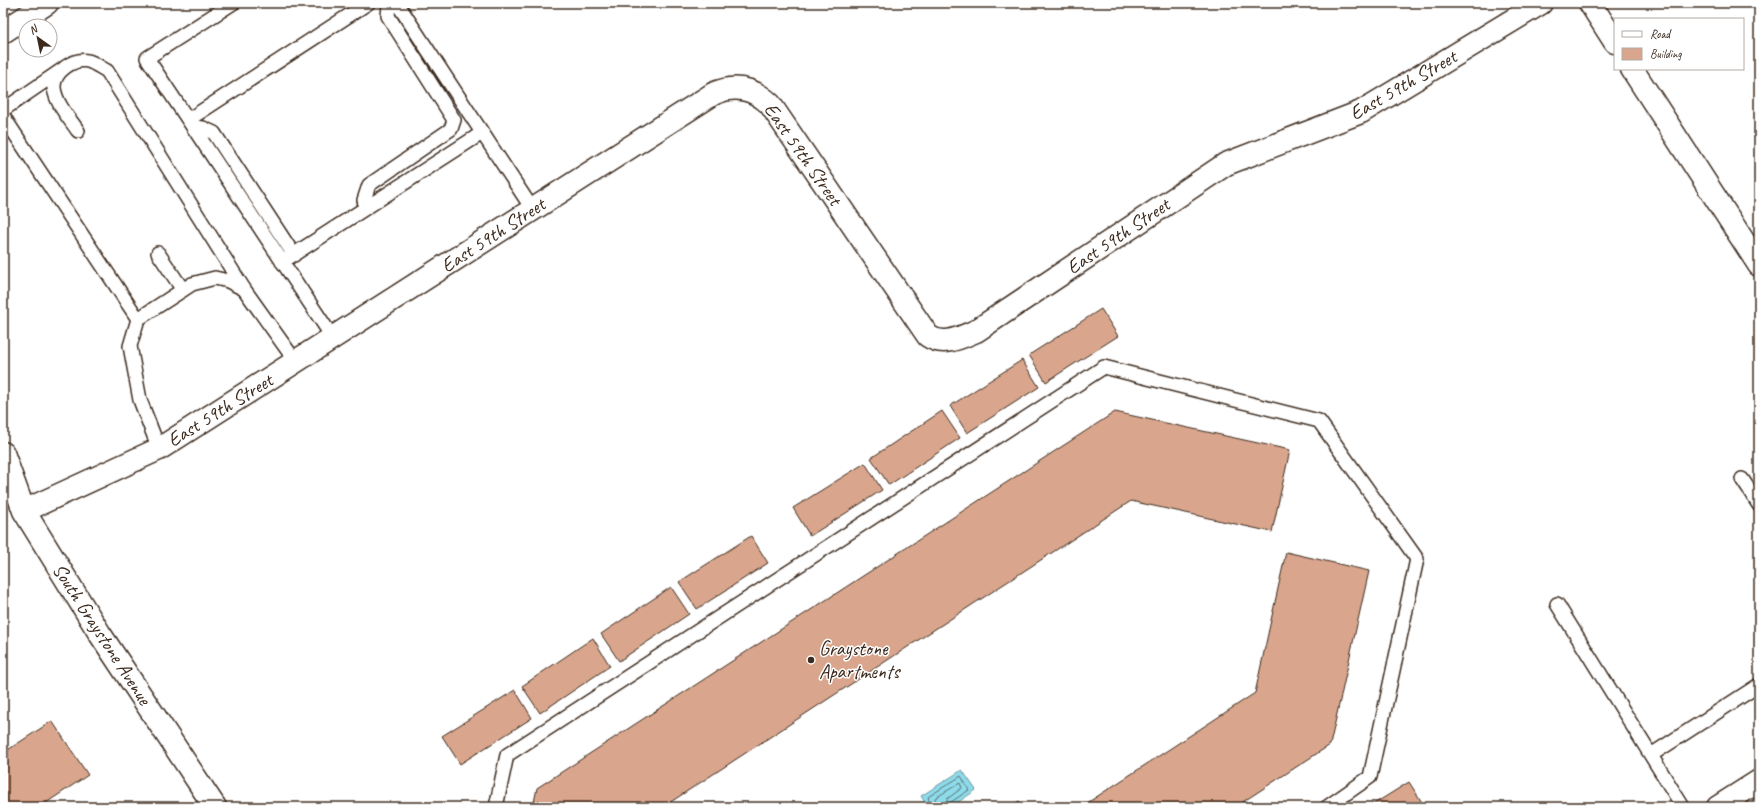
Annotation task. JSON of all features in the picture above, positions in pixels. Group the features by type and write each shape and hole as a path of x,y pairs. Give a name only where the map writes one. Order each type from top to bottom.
{"street":[{"path":"3,32 47,3"},
{"name":"East 59th Street","path":"24,511 159,449 713,94 722,90 741,88 761,95 770,104 928,336 935,341 943,342 976,331 1226,164 1361,112 1541,3"},
{"path":"1590,3 1614,40"},
{"path":"1633,70 1759,265"},
{"name":"South Graystone Avenue","path":"3,453 24,511 100,634 215,807"},
{"path":"1718,807 1759,781"}],"lane":[{"path":"233,3 147,58 333,338"},
{"path":"191,124 368,3"},
{"path":"366,208 364,200 370,184 451,129 454,120 388,16 389,3"},
{"path":"397,3 533,210"},
{"path":"3,110 62,70 79,61 88,61 107,71 244,289 296,362"},
{"path":"62,70 55,79 54,88 62,107 78,131"},
{"path":"3,116 138,319"},
{"path":"191,124 214,133 294,255"},
{"path":"282,262 482,133"},
{"path":"158,253 183,290"},
{"path":"159,449 140,400 130,346 138,319 192,284 215,278 228,281 244,289"},
{"path":"496,807 507,756 1104,367 1319,421 1417,559 1370,777 1327,807"},
{"path":"1742,479 1759,505"},
{"path":"1557,604 1683,807"},
{"path":"1651,755 1759,685"}],"water":[{"path":"962,770 976,790 951,807 928,807 921,796"}],"building":[{"path":"1101,309 1118,336 1046,382 1029,355"},
{"path":"1022,360 1039,387 967,433 950,406"},
{"path":"942,411 960,438 889,485 871,458"},
{"name":"Graystone Apartments","path":"1115,412 1290,450 1272,532 1131,501 663,807 533,807 537,788"},
{"path":"865,463 882,490 810,536 793,508"},
{"path":"751,536 768,563 697,609 679,582"},
{"path":"1286,552 1369,571 1330,745 1235,807 1081,807 1255,693"},
{"path":"671,587 689,614 619,661 601,634"},
{"path":"593,638 610,666 540,713 522,686"},
{"path":"515,690 532,718 460,764 442,736"},
{"path":"52,721 88,775 40,807 3,807 3,753"},
{"path":"1409,782 1425,807 1369,807"},
{"path":"1019,801 1023,807 1010,807"}],"place":[{"name":"Graystone Apartments","path":"811,660"}]}
